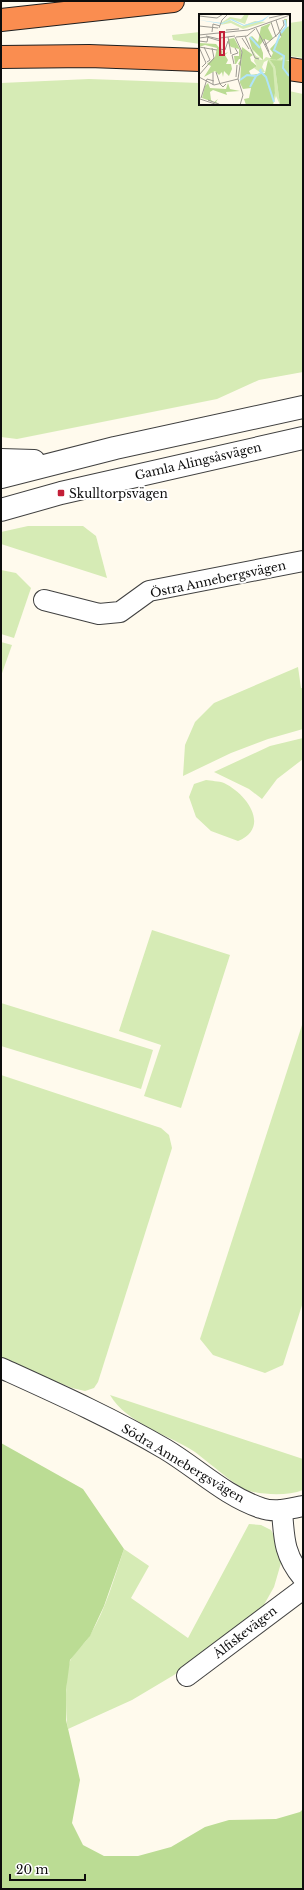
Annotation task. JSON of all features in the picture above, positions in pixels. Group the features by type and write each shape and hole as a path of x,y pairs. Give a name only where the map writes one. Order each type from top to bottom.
{"highway":[{"path":"1,20 173,1"},
{"path":"1,57 89,56 199,60"},
{"path":"290,69 303,71"}],"street":[{"path":"1,477 83,456 303,407"},
{"name":"Gamla Alingsåsvägen","path":"1,510 61,493 303,438"},
{"path":"1,460 27,462 83,456"},
{"name":"Östra Annebergsvägen","path":"44,600 99,614 120,612 149,591 303,561"},
{"name":"Södra Annebergsvägen","path":"1,1368 126,1427 166,1450 245,1501 262,1509 282,1510 303,1506"},
{"path":"282,1510 284,1540 287,1554 303,1578"},
{"name":"Ålfiskevägen","path":"187,1676 303,1589"}],"green space":[{"path":"303,21 303,58 290,56 290,23"},
{"path":"199,32 199,44 173,40 172,35"},
{"path":"89,79 199,83 199,105 290,105 290,91 303,94 303,372 259,380 217,399 17,439 1,437 1,83"},
{"path":"28,526 83,526 96,536 107,578 1,544 1,532"},
{"path":"1,570 16,573 31,588 14,638 1,634"},
{"path":"1,642 12,645 1,676"},
{"path":"298,667 301,688 303,688 303,729 268,739 231,753 183,776 185,745 195,722 214,703"},
{"path":"303,738 303,759 277,779 262,799 249,789 214,772 270,746"},
{"path":"206,780 224,783 233,788 247,802 254,819 253,828 248,835 238,841 211,831 196,817 189,797 194,784"},
{"path":"152,930 230,955 181,1108 144,1096 161,1045 119,1031"},
{"path":"1,1003 153,1050 141,1089 1,1046"},
{"path":"303,1022 303,1302 283,1365 265,1373 213,1355 200,1339"},
{"path":"1,1075 161,1128 169,1135 172,1148 98,1382 94,1388 85,1391 72,1388 1,1359"},
{"path":"110,1395 303,1459 303,1490 290,1493 269,1494 244,1489 230,1480 195,1452 137,1421 117,1405"},
{"path":"1,1443 83,1489 124,1549 104,1606 90,1636 70,1660 66,1690 66,1720 80,1780 72,1823 83,1845 104,1856 138,1856 171,1847 205,1827 229,1820 276,1819 300,1812 303,1809 303,1889 1,1889"},
{"path":"249,1524 261,1525 271,1530 279,1545 281,1563 274,1587 261,1610 174,1675 132,1700 68,1729 66,1693 69,1664 73,1656 88,1638 101,1615 124,1549 149,1566 131,1598 188,1638"}],"place":[{"name":"Skulltorpsvägen","path":"61,493"}]}
